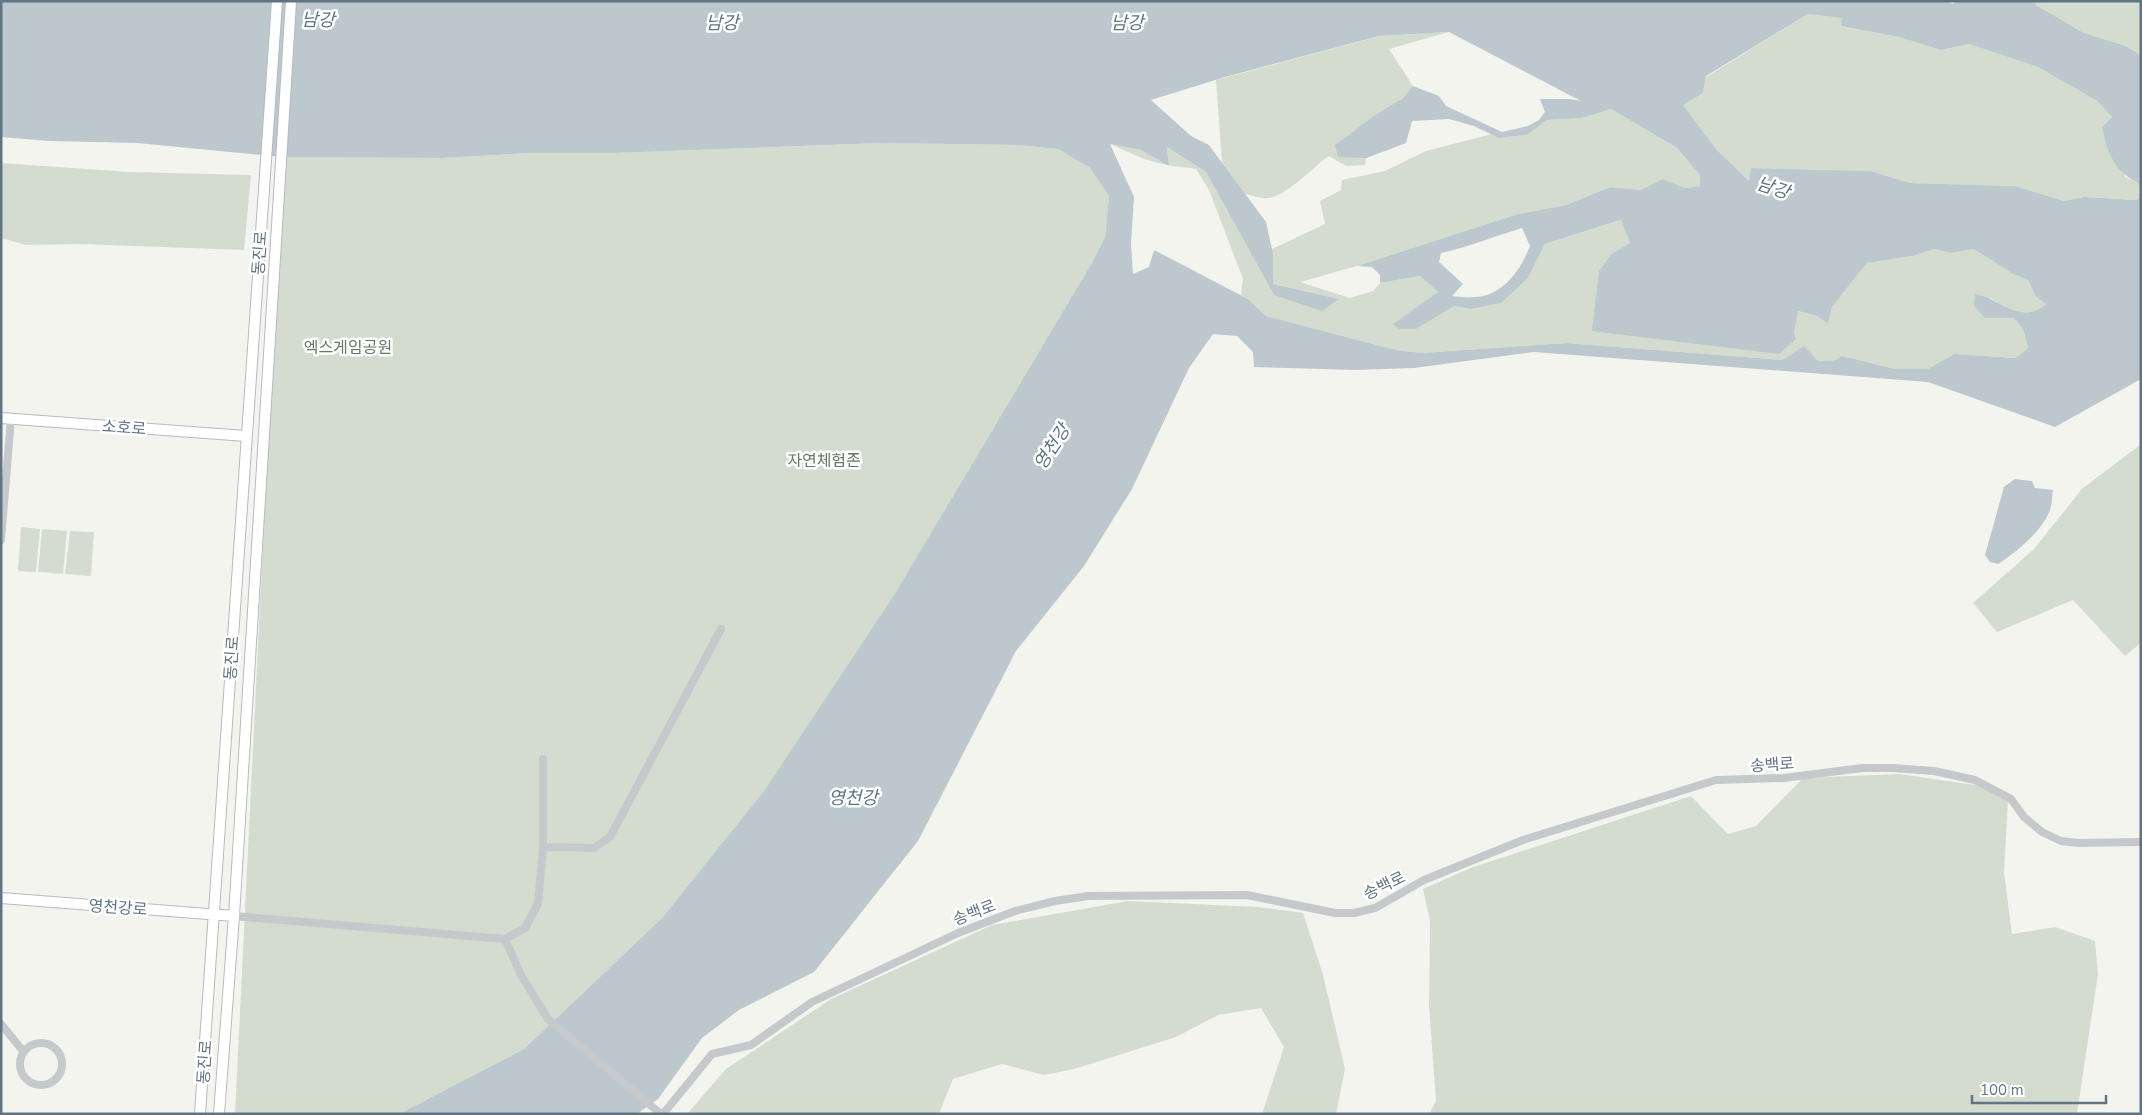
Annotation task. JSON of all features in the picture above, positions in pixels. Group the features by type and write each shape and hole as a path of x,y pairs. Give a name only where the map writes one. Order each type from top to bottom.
{"street":[{"name":"동진로","path":"200,1114 277,1"},
{"name":"동진로","path":"219,1114 234,916 292,1"},
{"name":"소호로","path":"6,418 246,436"},
{"path":"1,540 6,418"},
{"path":"543,848 594,848 610,838 721,629"},
{"path":"234,916 505,939 525,928 538,904 543,848 543,759"},
{"name":"송백로","path":"662,1114 712,1054 751,1045 812,1002 958,933 1015,912 1055,900 1098,895 1247,895 1335,913 1354,913 1375,908 1424,880 1523,840 1716,780 1784,778 1862,768 1934,771 1975,780 2011,799 2024,817 2042,832 2061,841 2079,843 2141,842"},
{"name":"영천강로","path":"1,898 234,916"},
{"path":"505,939 521,975 548,1019 662,1114"},
{"path":"1,1024 24,1051"},
{"path":"41,1042 54,1047 58,1052 62,1065 57,1078 44,1085 37,1085 24,1078 19,1065 24,1051 28,1046 41,1042"}],"green space":[{"path":"2035,1 2141,1 2141,55 2126,46 2084,33 2036,5"},
{"path":"1808,14 1843,18 1841,26 1899,37 1941,50 1969,44 2038,67 2097,101 2112,117 2125,177 2138,183 2141,196 2136,200 2084,197 2064,201 2015,186 1910,183 1871,171 1751,168 1750,182 1716,149 1682,105 1703,93 1706,77"},
{"path":"1449,32 1389,49 1413,86 1403,98 1375,115 1335,145 1406,143 1366,158 1365,165 1346,166 1329,156 1291,187 1268,198 1245,194 1222,162 1216,80 1380,36"},
{"path":"1611,109 1677,148 1700,175 1700,186 1685,188 1663,179 1640,190 1610,187 1566,205 1518,214 1357,266 1300,282 1350,298 1373,291 1380,283 1420,276 1438,292 1394,324 1436,316 1454,306 1470,309 1528,278 1545,244 1622,220 1630,243 1611,254 1599,271 1593,331 1794,334 1798,311 1817,316 1828,324 1832,307 1867,263 1913,256 1934,249 1951,253 1974,249 2013,274 2028,280 2036,297 2046,304 2039,309 2024,313 2009,309 1988,297 2014,318 2023,329 2028,348 2017,358 1954,354 1928,369 1895,369 1842,356 1832,361 1818,361 1804,347 1782,360 1566,343 1422,353 1396,350 1266,316 1241,295 1243,279 1209,190 1196,169 1171,166 1152,162 1110,144 1141,150 1169,165 1167,147 1206,172 1274,295 1339,299 1273,284 1272,249 1325,224 1320,201 1341,190 1342,180 1385,171 1426,151 1492,134 1499,138 1527,135 1547,120 1582,118"},
{"path":"881,143 1017,145 1058,149 1090,168 1109,196 1105,237 1093,261 894,595 766,790 662,918 524,1049 399,1114 235,1114 282,157 442,158 530,153 615,153"},
{"path":"1,163 130,172 251,175 244,250 80,244 26,245 1,238"},
{"path":"2141,444 2141,643 2125,656 2073,600 1997,632 1973,603 2034,549 2082,489"},
{"path":"21,527 40,529 36,572 18,571"},
{"path":"42,529 67,531 63,574 38,572"},
{"path":"70,531 94,532 91,576 65,574"},
{"path":"1899,774 1982,786 2008,800 2004,872 2012,934 2055,927 2095,941 2098,974 2077,1114 1429,1114 1436,1101 1429,1005 1430,921 1423,889 1473,867 1691,796 1728,834 1756,826 1803,778"},
{"path":"1128,901 1258,907 1303,913 1323,975 1345,1069 1336,1114 1262,1114 1284,1047 1261,1008 1218,1015 1176,1037 1074,1069 1044,1075 1002,1064 953,1079 939,1114 687,1114 726,1069 831,999 992,925"}],"water":[{"path":"1,1 1947,1 1953,4 1956,1 2035,1 2036,5 2084,33 2126,46 2141,55 2141,193 2138,183 2117,166 2109,153 2102,128 2112,117 2097,101 2038,67 1969,44 1941,50 1899,37 1841,26 1842,18 1808,14 1706,76 1703,93 1683,105 1716,149 1749,181 1751,168 1871,171 1910,183 2015,186 2064,201 2084,197 2136,200 2141,196 2141,379 2055,427 1928,382 1534,352 1414,368 1355,370 1254,367 1253,352 1237,336 1213,334 1189,368 1132,489 1084,566 1016,651 918,841 814,972 739,1010 702,1038 658,1099 637,1114 399,1114 524,1049 662,918 765,790 894,595 1093,261 1105,237 1109,196 1090,168 1058,149 1017,145 881,143 615,153 530,153 442,158 282,157 137,143 49,141 1,137","holes":["1449,32 1581,101 1540,99 1545,112 1539,120 1528,126 1502,132 1446,106 1439,96 1413,86 1403,98 1375,115 1335,145 1338,157 1366,158 1406,143 1412,121 1449,119 1474,126 1499,138 1527,135 1547,120 1582,118 1611,109 1677,148 1700,175 1700,186 1685,188 1663,179 1640,190 1610,187 1566,205 1518,214 1357,266 1372,267 1380,275 1380,283 1420,276 1438,292 1393,324 1399,329 1416,329 1454,306 1470,309 1501,303 1528,278 1545,244 1621,220 1630,243 1611,254 1599,271 1592,331 1779,354 1796,339 1794,334 1798,311 1817,316 1828,324 1832,307 1867,263 1913,256 1934,249 1951,253 1974,249 2013,274 2028,280 2036,297 2046,304 2037,310 2019,312 1975,294 1974,306 1985,318 2014,318 2023,329 2028,348 2016,358 1954,354 1928,369 1895,369 1842,356 1832,361 1818,361 1804,346 1782,360 1566,343 1422,353 1396,350 1266,316 1248,299 1154,250 1149,267 1133,274 1131,243 1134,197 1110,144 1141,150 1169,166 1167,147 1206,172 1274,295 1322,311 1339,299 1273,284 1273,254 1266,222 1209,145 1191,136 1151,100 1225,77 1379,36","1522,228 1530,246 1522,264 1510,280 1494,292 1485,295 1470,297 1452,296 1463,284 1439,262 1441,253"]},
{"path":"2015,479 2032,481 2035,488 2053,490 2050,510 2035,533 2013,554 1998,564 1990,562 1985,555 2004,487"}],"water label":[{"name":"남강","path":"318,20"},
{"name":"남강","path":"722,23"},
{"name":"남강","path":"1127,23"},
{"name":"남강","path":"1773,188"},
{"name":"영천강","path":"1052,447"},
{"name":"영천강","path":"853,798"}],"park label":[{"name":"엑스게임공원","path":"348,347"},
{"name":"자연체험존","path":"824,460"}]}
